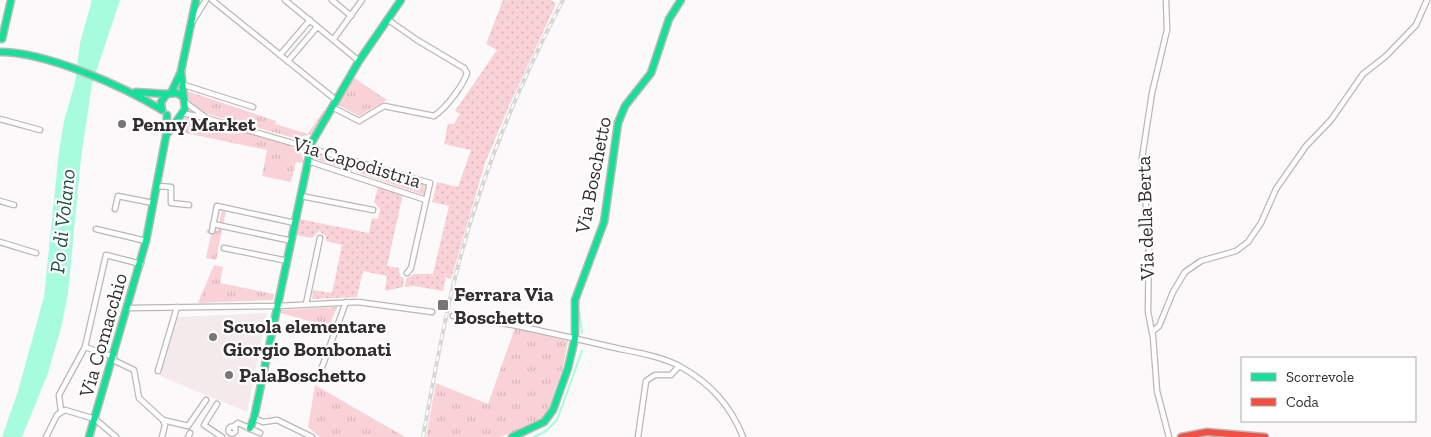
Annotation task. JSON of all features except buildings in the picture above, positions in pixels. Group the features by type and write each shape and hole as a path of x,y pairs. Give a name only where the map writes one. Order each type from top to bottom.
{"street":[{"path":"11,0 1,44 17,54 66,66 124,89 144,94 169,94 184,99"},
{"path":"191,24 200,0"},
{"name":"Via Comacchio","path":"166,136 180,115 184,99 181,71 191,24 200,0"},
{"path":"212,0 336,100"},
{"path":"285,0 358,61"},
{"path":"332,0 350,16"},
{"path":"333,40 362,0"},
{"path":"250,428 254,418 311,147 315,136 358,61 401,0"},
{"name":"Via Boschetto","path":"512,437 531,430 550,417 568,368 575,338 574,302 604,222 613,142 619,118 628,102 651,73 670,15 680,0"},
{"name":"Via della Berta","path":"1166,0 1167,30 1152,93 1142,154 1149,242 1148,307 1157,392 1169,437"},
{"path":"1152,332 1159,326 1173,292 1185,272 1201,261 1236,251 1248,242 1261,223 1279,184 1306,146 1334,117 1363,74 1386,56 1413,29 1427,0"},
{"path":"0,24 8,12"},
{"path":"332,107 357,121 362,120 384,106 434,116 453,96 465,78 467,71 464,68 417,40 387,19"},
{"path":"280,55 310,20"},
{"path":"288,61 317,26"},
{"name":"Via Comacchio","path":"94,421 129,308 146,241 166,136 165,113 161,102 169,94 181,71"},
{"path":"181,84 253,107"},
{"path":"124,89 165,113 180,115"},
{"name":"Via Capodistria","path":"184,99 206,118"},
{"name":"Via Capodistria","path":"180,115 206,118 430,183 426,200 308,161"},
{"path":"0,120 40,130"},
{"path":"157,186 171,188 172,203 189,205"},
{"path":"115,209 118,196 153,203"},
{"path":"301,196 373,210"},
{"path":"407,273 411,268 426,200"},
{"path":"0,201 14,206"},
{"path":"212,231 217,206 295,223"},
{"path":"213,224 292,241"},
{"path":"96,229 146,241"},
{"path":"306,304 320,238"},
{"path":"0,242 36,253"},
{"path":"224,248 288,260"},
{"path":"46,437 61,411 59,395 85,346 106,255 141,264"},
{"path":"318,378 346,302"},
{"path":"129,308 278,306 367,302 432,312"},
{"path":"158,371 177,308"},
{"path":"453,316 517,325 652,356 679,366 701,380 718,395 733,416 743,437"},
{"path":"85,346 114,358 134,370 138,396 163,420 165,426 162,437"},
{"path":"638,437 646,381 655,375 671,375 679,366"},
{"path":"163,420 188,426 206,400"},
{"path":"217,404 204,425 222,437 238,423 260,433"},
{"path":"61,411 70,410 94,421 116,437"},
{"path":"254,418 263,422 277,420 312,437"},
{"path":"84,437 94,421"},
{"path":"91,437 94,421"},
{"path":"1181,437 1207,432 1265,437"}],"shaded area":[{"path":"267,313 247,412 160,376 177,317"}],"green space":[{"path":"503,0 551,0 556,4 485,163 451,279 446,277 443,291 414,286 405,287 406,279 414,274 433,274 449,206 432,202 437,182 458,187 471,150 444,144 448,124 454,124 460,114 455,111 497,50 486,44"},
{"path":"353,77 387,100 359,116 336,104"},
{"path":"184,90 276,121 275,124 308,134 324,110 326,112 312,134 294,138 201,112 190,102"},
{"path":"189,117 287,144 301,153 304,163 296,162 291,182 262,176 267,150 171,130 180,119"},
{"path":"313,152 354,162 352,171 312,158"},
{"path":"358,164 426,184 424,195 356,172"},
{"path":"378,187 403,194 387,266 399,268 400,276 404,278 403,287 385,291 387,276 363,271 357,297 312,299 313,290 332,293 342,245 326,241 326,236 319,231 312,238 296,235 299,219 369,233 372,218 378,219 380,209 374,202"},
{"path":"222,210 226,211 216,260 206,258 211,234 206,233 207,229 217,231"},
{"path":"214,265 223,267 220,283 274,294 273,300 198,303"},
{"path":"337,307 329,327 281,313 281,310"},
{"path":"515,328 568,341 563,367 547,413 540,420 499,437 426,437 436,383 488,404"},
{"path":"315,385 405,437 320,437 308,427"}],"water":[{"name":"Po di Volano","path":"92,0 120,0 92,84 81,158 68,293 61,328 48,373 22,437 2,437 18,391 44,297 59,151 64,121 75,83 80,43"}],"waterway":[{"path":"608,221 615,164"},
{"path":"581,292 578,305 582,333"},
{"path":"534,437 546,431 557,420 582,351"}],"railway":[{"path":"423,437 438,353 452,291 477,200 516,98 563,0"}],"traffic: fast":[{"path":"2,39 11,0"},
{"path":"168,133 185,109 181,71 196,0"},
{"path":"250,428 254,418 312,142 359,61 401,0"},
{"path":"512,437 544,422 553,410 568,368 575,338 575,300 604,222 618,123 625,106 651,73 669,19 681,0"},
{"path":"0,52 39,58 84,72 127,91 162,110"},
{"path":"171,93 180,74"},
{"path":"136,92 167,94"},
{"path":"162,110 161,102 167,94 177,93 183,97"},
{"path":"89,437 146,241 166,136 167,115"}],"traffic: jam":[{"path":"1181,437 1207,432 1265,437"}],"place":[{"name":"Penny Market","path":"122,124"},
{"name":"Ferrara Via Boschetto","path":"443,305"},
{"name":"Scuola elementare Giorgio Bombonati","path":"213,337"},
{"name":"PalaBoschetto","path":"229,375"}]}
